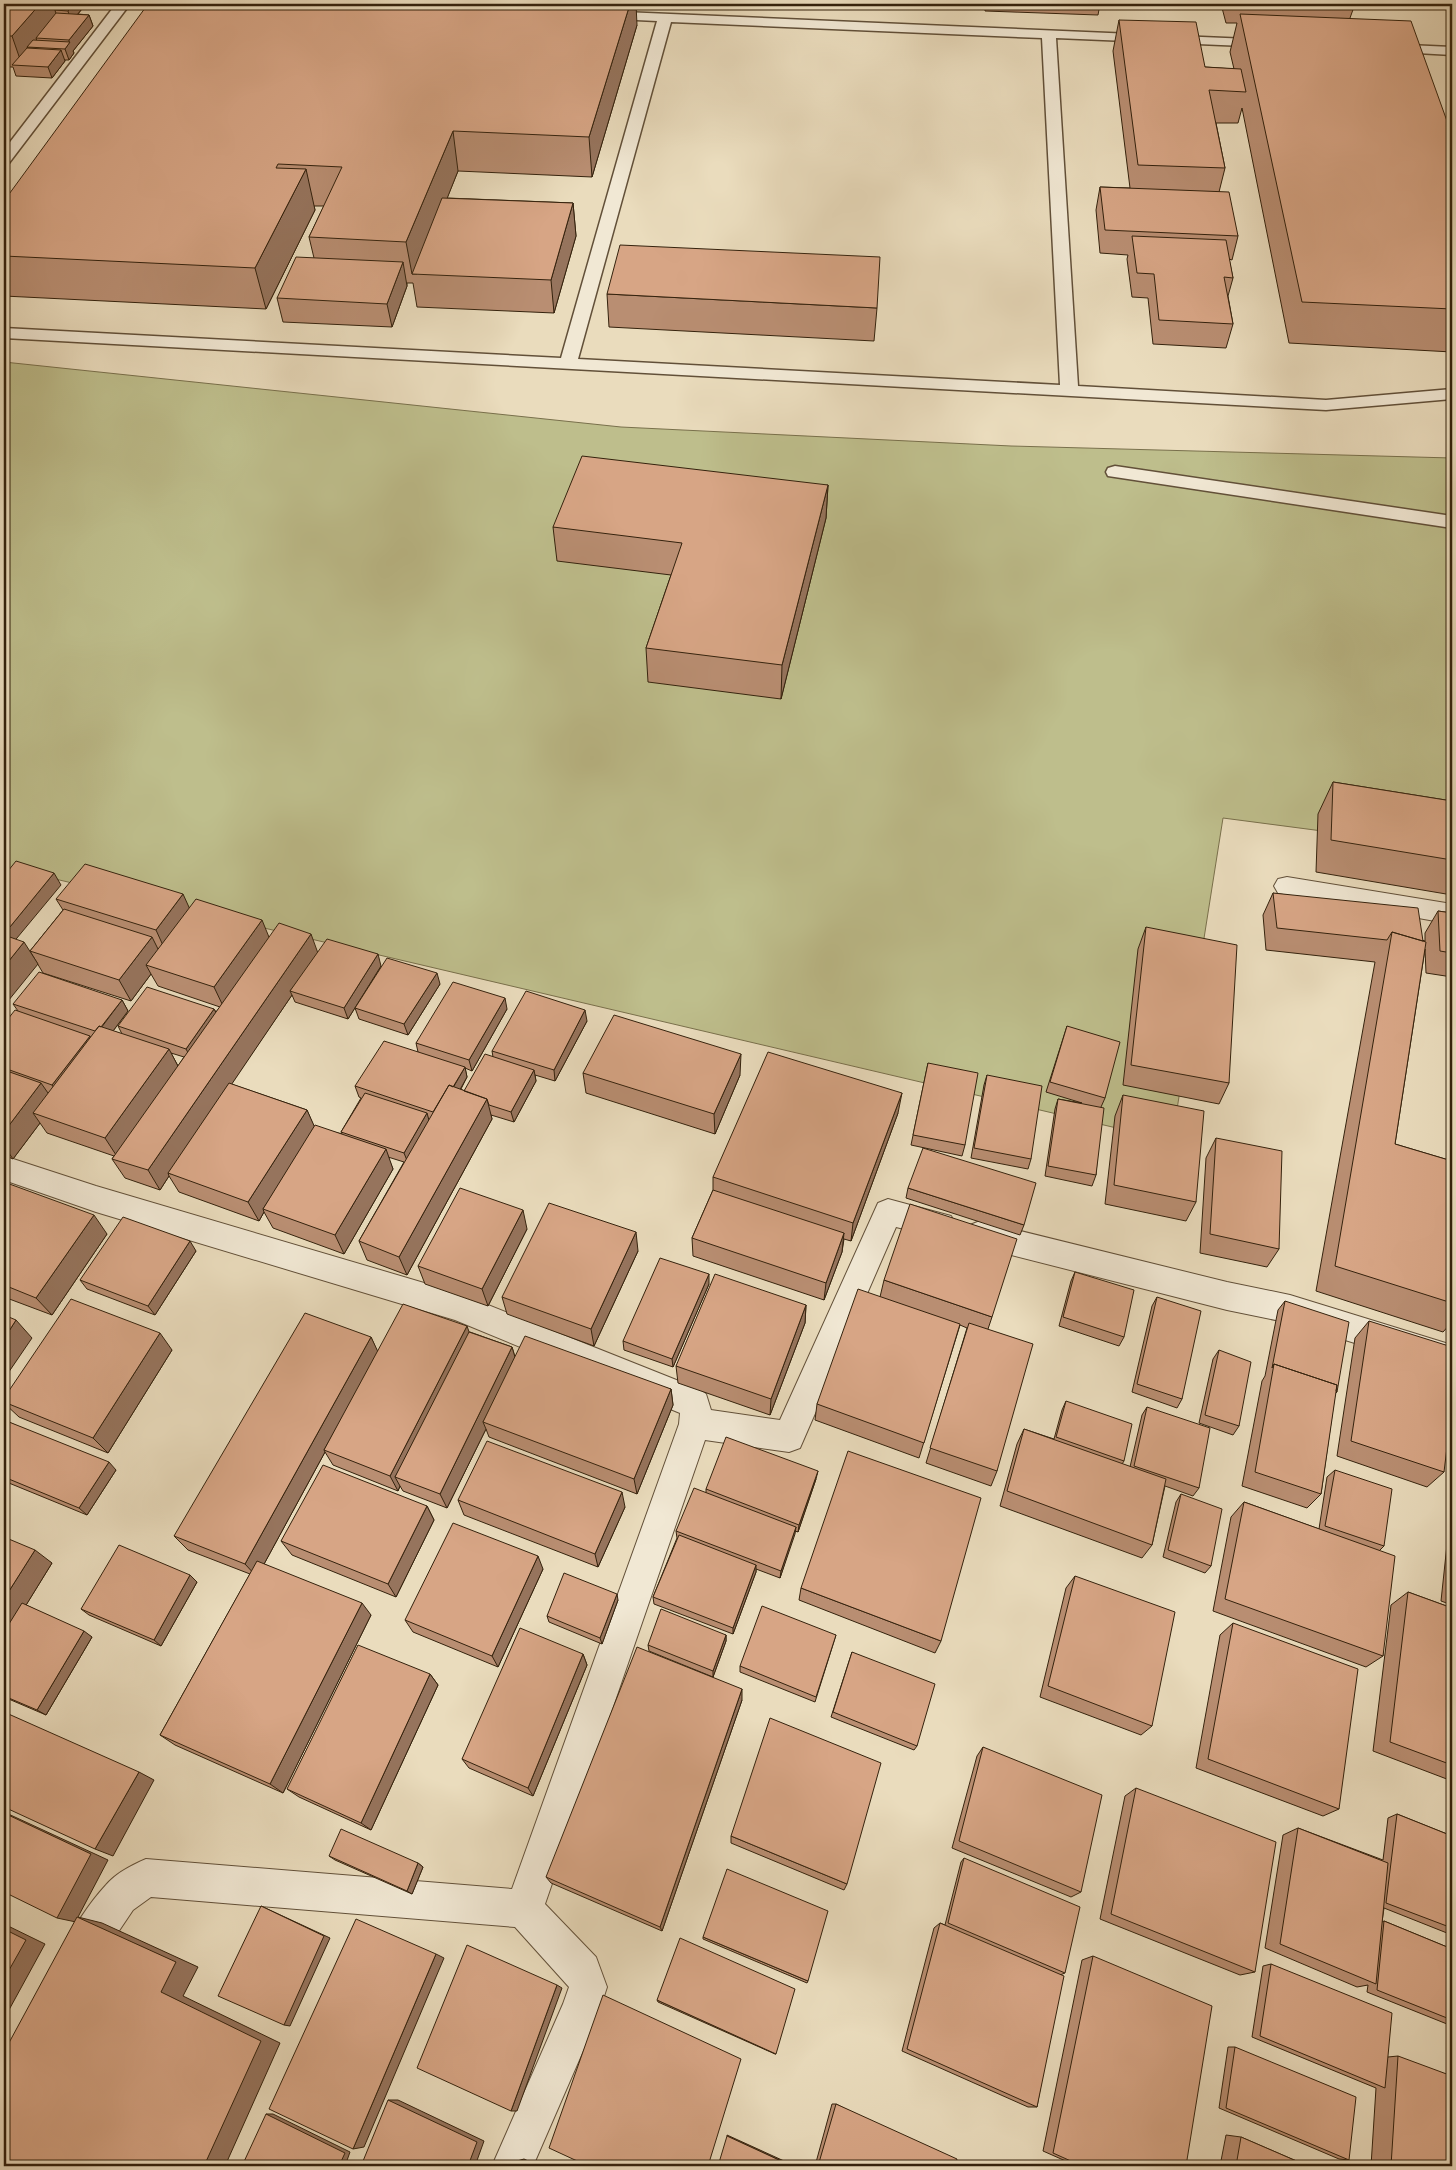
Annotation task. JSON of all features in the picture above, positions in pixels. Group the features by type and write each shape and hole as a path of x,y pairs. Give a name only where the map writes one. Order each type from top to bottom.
{"street":[{"path":"1287,886 1452,914"},
{"path":"4,1168 96,1199 458,1307 688,1400 695,1405 694,1423 524,1909"},
{"path":"694,1423 788,1437 888,1212 1226,1296 1268,1303 1452,1359"},
{"path":"59,1983 120,1897 146,1878 524,1909 582,1970 588,1987 582,2006 512,2166"}],"lane":[{"path":"4,160 123,4"},
{"path":"587,15 1285,44"},
{"path":"568,364 665,18"},
{"path":"1049,34 1069,391"},
{"path":"1374,47 1452,51"},
{"path":"4,333 1326,405 1452,394"},
{"path":"1115,472 1452,522"}],"green space":[{"path":"4,362 621,427 1011,446 1452,458 1452,848 1223,818 1172,1141 4,867"}],"building":[{"path":"4,4 40,4 12,36 4,36"},
{"path":"53,4 73,4 68,11 55,10"},
{"path":"148,4 630,4 589,137 453,131 406,242 309,237 342,167 278,164 276,168 306,169 255,268 4,256 4,201"},
{"path":"56,13 89,15 69,40 36,38"},
{"path":"1240,14 1411,21 1452,135 1452,309 1302,302"},
{"path":"1119,20 1196,22 1205,67 1241,69 1246,92 1209,90 1225,168 1138,165"},
{"path":"33,40 70,42 65,49 27,47"},
{"path":"27,48 61,50 48,67 12,65"},
{"path":"1100,187 1229,192 1238,236 1105,230"},
{"path":"442,198 573,203 551,280 412,274"},
{"path":"1132,236 1226,240 1233,278 1224,277 1233,324 1159,320 1154,274 1137,273"},
{"path":"620,245 880,257 877,308 607,294"},
{"path":"296,257 403,262 387,304 277,298"},
{"path":"582,456 828,485 782,665 646,648 682,543 553,527"},
{"path":"1333,782 1452,801 1452,860 1331,840"},
{"path":"16,861 54,873 5,933 4,876"},
{"path":"85,864 183,894 156,930 56,899"},
{"path":"1273,893 1418,908 1423,941 1392,932 1387,940 1277,928"},
{"path":"196,899 262,920 214,987 146,965"},
{"path":"64,909 152,937 119,980 30,951"},
{"path":"1438,911 1452,913 1452,953 1440,951"},
{"path":"279,923 311,934 148,1170 112,1159"},
{"path":"1146,927 1237,945 1229,1083 1131,1065"},
{"path":"1392,932 1426,942 1395,1144 1452,1161 1452,1303 1335,1266"},
{"path":"4,935 24,942 4,967"},
{"path":"327,939 378,954 344,1008 290,991"},
{"path":"387,958 437,973 404,1024 355,1008"},
{"path":"39,972 122,1000 101,1027 99,1026 95,1031 13,1004"},
{"path":"453,982 505,998 469,1060 416,1043"},
{"path":"147,987 214,1009 186,1049 118,1026"},
{"path":"526,991 585,1010 554,1070 492,1051"},
{"path":"15,1010 90,1036 52,1085 4,1068 4,1024"},
{"path":"614,1015 741,1054 714,1114 583,1073"},
{"path":"99,1026 169,1049 105,1138 33,1113"},
{"path":"1067,1026 1120,1042 1105,1098 1050,1082"},
{"path":"384,1041 465,1067 453,1087 449,1085 433,1112 355,1086"},
{"path":"768,1052 902,1093 853,1223 713,1177"},
{"path":"485,1054 534,1070 511,1112 489,1105 487,1099 464,1091"},
{"path":"928,1063 978,1073 965,1145 913,1135"},
{"path":"4,1070 41,1083 4,1132"},
{"path":"987,1075 1042,1086 1031,1159 974,1148"},
{"path":"229,1083 307,1110 248,1202 168,1173"},
{"path":"449,1085 487,1099 399,1257 359,1241"},
{"path":"365,1093 427,1113 404,1153 341,1132"},
{"path":"1123,1095 1204,1111 1196,1202 1114,1185"},
{"path":"1058,1099 1104,1108 1096,1175 1048,1166"},
{"path":"315,1125 386,1149 335,1235 263,1209"},
{"path":"1216,1138 1282,1151 1279,1249 1210,1234"},
{"path":"923,1148 1036,1183 1024,1225 908,1188"},
{"path":"4,1182 94,1215 36,1298 4,1285"},
{"path":"460,1188 523,1210 482,1289 418,1266"},
{"path":"713,1190 844,1233 826,1283 692,1238"},
{"path":"549,1203 636,1232 591,1329 502,1297"},
{"path":"910,1204 1017,1239 992,1317 884,1280"},
{"path":"123,1217 190,1241 148,1306 80,1280"},
{"path":"660,1258 709,1274 672,1359 623,1341"},
{"path":"1075,1272 1134,1290 1124,1337 1063,1317"},
{"path":"715,1274 806,1305 771,1399 676,1366"},
{"path":"858,1289 960,1324 924,1443 817,1404"},
{"path":"1157,1297 1201,1311 1182,1399 1137,1384"},
{"path":"71,1299 160,1333 93,1438 4,1402 4,1398"},
{"path":"1285,1301 1349,1322 1337,1392 1337,1385 1274,1364 1272,1368"},
{"path":"403,1304 467,1326 390,1476 324,1450"},
{"path":"305,1313 371,1337 245,1564 174,1536"},
{"path":"4,1315 16,1320 4,1339"},
{"path":"1369,1321 1452,1347 1452,1406 1444,1472 1351,1441"},
{"path":"969,1323 1033,1344 997,1471 930,1448"},
{"path":"469,1332 512,1347 440,1494 395,1477"},
{"path":"525,1336 671,1389 634,1479 483,1422"},
{"path":"1219,1350 1251,1362 1239,1426 1205,1415"},
{"path":"1274,1364 1337,1385 1321,1494 1255,1472"},
{"path":"1066,1401 1132,1424 1124,1461 1056,1437"},
{"path":"1147,1407 1210,1428 1199,1488 1134,1466"},
{"path":"4,1420 109,1462 79,1508 4,1477"},
{"path":"1024,1429 1166,1479 1152,1545 1007,1491"},
{"path":"726,1437 818,1471 799,1525 706,1489"},
{"path":"487,1441 622,1492 595,1554 458,1500"},
{"path":"848,1451 981,1498 941,1641 801,1588"},
{"path":"323,1465 427,1506 388,1584 281,1541"},
{"path":"1335,1470 1392,1489 1384,1546 1325,1526"},
{"path":"694,1488 796,1527 781,1571 676,1531"},
{"path":"1181,1494 1222,1509 1211,1566 1168,1550"},
{"path":"1244,1502 1395,1556 1383,1656 1225,1599"},
{"path":"453,1523 538,1556 492,1656 405,1620"},
{"path":"679,1535 756,1565 733,1628 653,1597"},
{"path":"4,1537 35,1550 4,1599"},
{"path":"119,1545 190,1575 154,1640 81,1609"},
{"path":"257,1561 362,1603 270,1784 160,1735"},
{"path":"564,1573 617,1594 600,1638 547,1616"},
{"path":"1452,1575 1452,1595 1450,1595"},
{"path":"1075,1576 1175,1612 1152,1726 1048,1686"},
{"path":"1408,1592 1452,1608 1452,1765 1390,1742"},
{"path":"22,1603 84,1631 37,1710 4,1696 4,1632"},
{"path":"762,1606 836,1635 816,1697 740,1666"},
{"path":"661,1609 726,1635 713,1671 648,1645"},
{"path":"1233,1623 1358,1669 1339,1809 1208,1759"},
{"path":"520,1628 583,1654 528,1788 462,1759"},
{"path":"358,1645 430,1674 361,1823 287,1789"},
{"path":"637,1647 742,1689 660,1927 546,1877"},
{"path":"852,1652 935,1684 917,1746 833,1712"},
{"path":"4,1712 139,1772 95,1849 4,1807"},
{"path":"770,1718 881,1763 847,1884 731,1836"},
{"path":"983,1747 1102,1795 1081,1892 959,1841"},
{"path":"1136,1788 1276,1842 1255,1972 1111,1914"},
{"path":"4,1813 91,1854 57,1918 4,1892"},
{"path":"1397,1814 1452,1836 1452,1928 1386,1903"},
{"path":"1298,1828 1388,1863 1376,1984 1280,1944"},
{"path":"341,1829 418,1863 407,1891 329,1856"},
{"path":"964,1858 1080,1907 1065,1973 948,1923"},
{"path":"727,1869 828,1911 808,1981 703,1937"},
{"path":"261,1906 324,1936 284,2025 218,1996"},
{"path":"77,1917 176,1962 161,1992 261,2041 204,2166 4,2166 4,2052"},
{"path":"356,1919 436,1954 353,2149 269,2109"},
{"path":"1384,1921 1452,1949 1452,2020 1377,1990"},
{"path":"940,1923 1064,1976 1037,2107 907,2049"},
{"path":"4,1929 26,1940 4,1979"},
{"path":"680,1938 795,1989 776,2054 657,2000"},
{"path":"467,1945 557,1985 511,2111 417,2068"},
{"path":"1093,1956 1212,2006 1186,2166 1082,2166 1053,2153"},
{"path":"1271,1964 1392,2013 1385,2088 1260,2036"},
{"path":"603,1995 741,2059 708,2166 588,2166 549,2148"},
{"path":"1235,2047 1356,2097 1349,2160 1226,2108"},
{"path":"1398,2056 1452,2076 1452,2166 1391,2166"},
{"path":"388,2100 477,2142 468,2166 361,2166"},
{"path":"836,2104 957,2159 955,2166 818,2166"},
{"path":"266,2114 345,2153 339,2166 242,2166"},
{"path":"727,2136 792,2166 718,2166"},
{"path":"1241,2137 1308,2166 1236,2166"},
{"path":"517,2161 529,2166 515,2166"}]}
